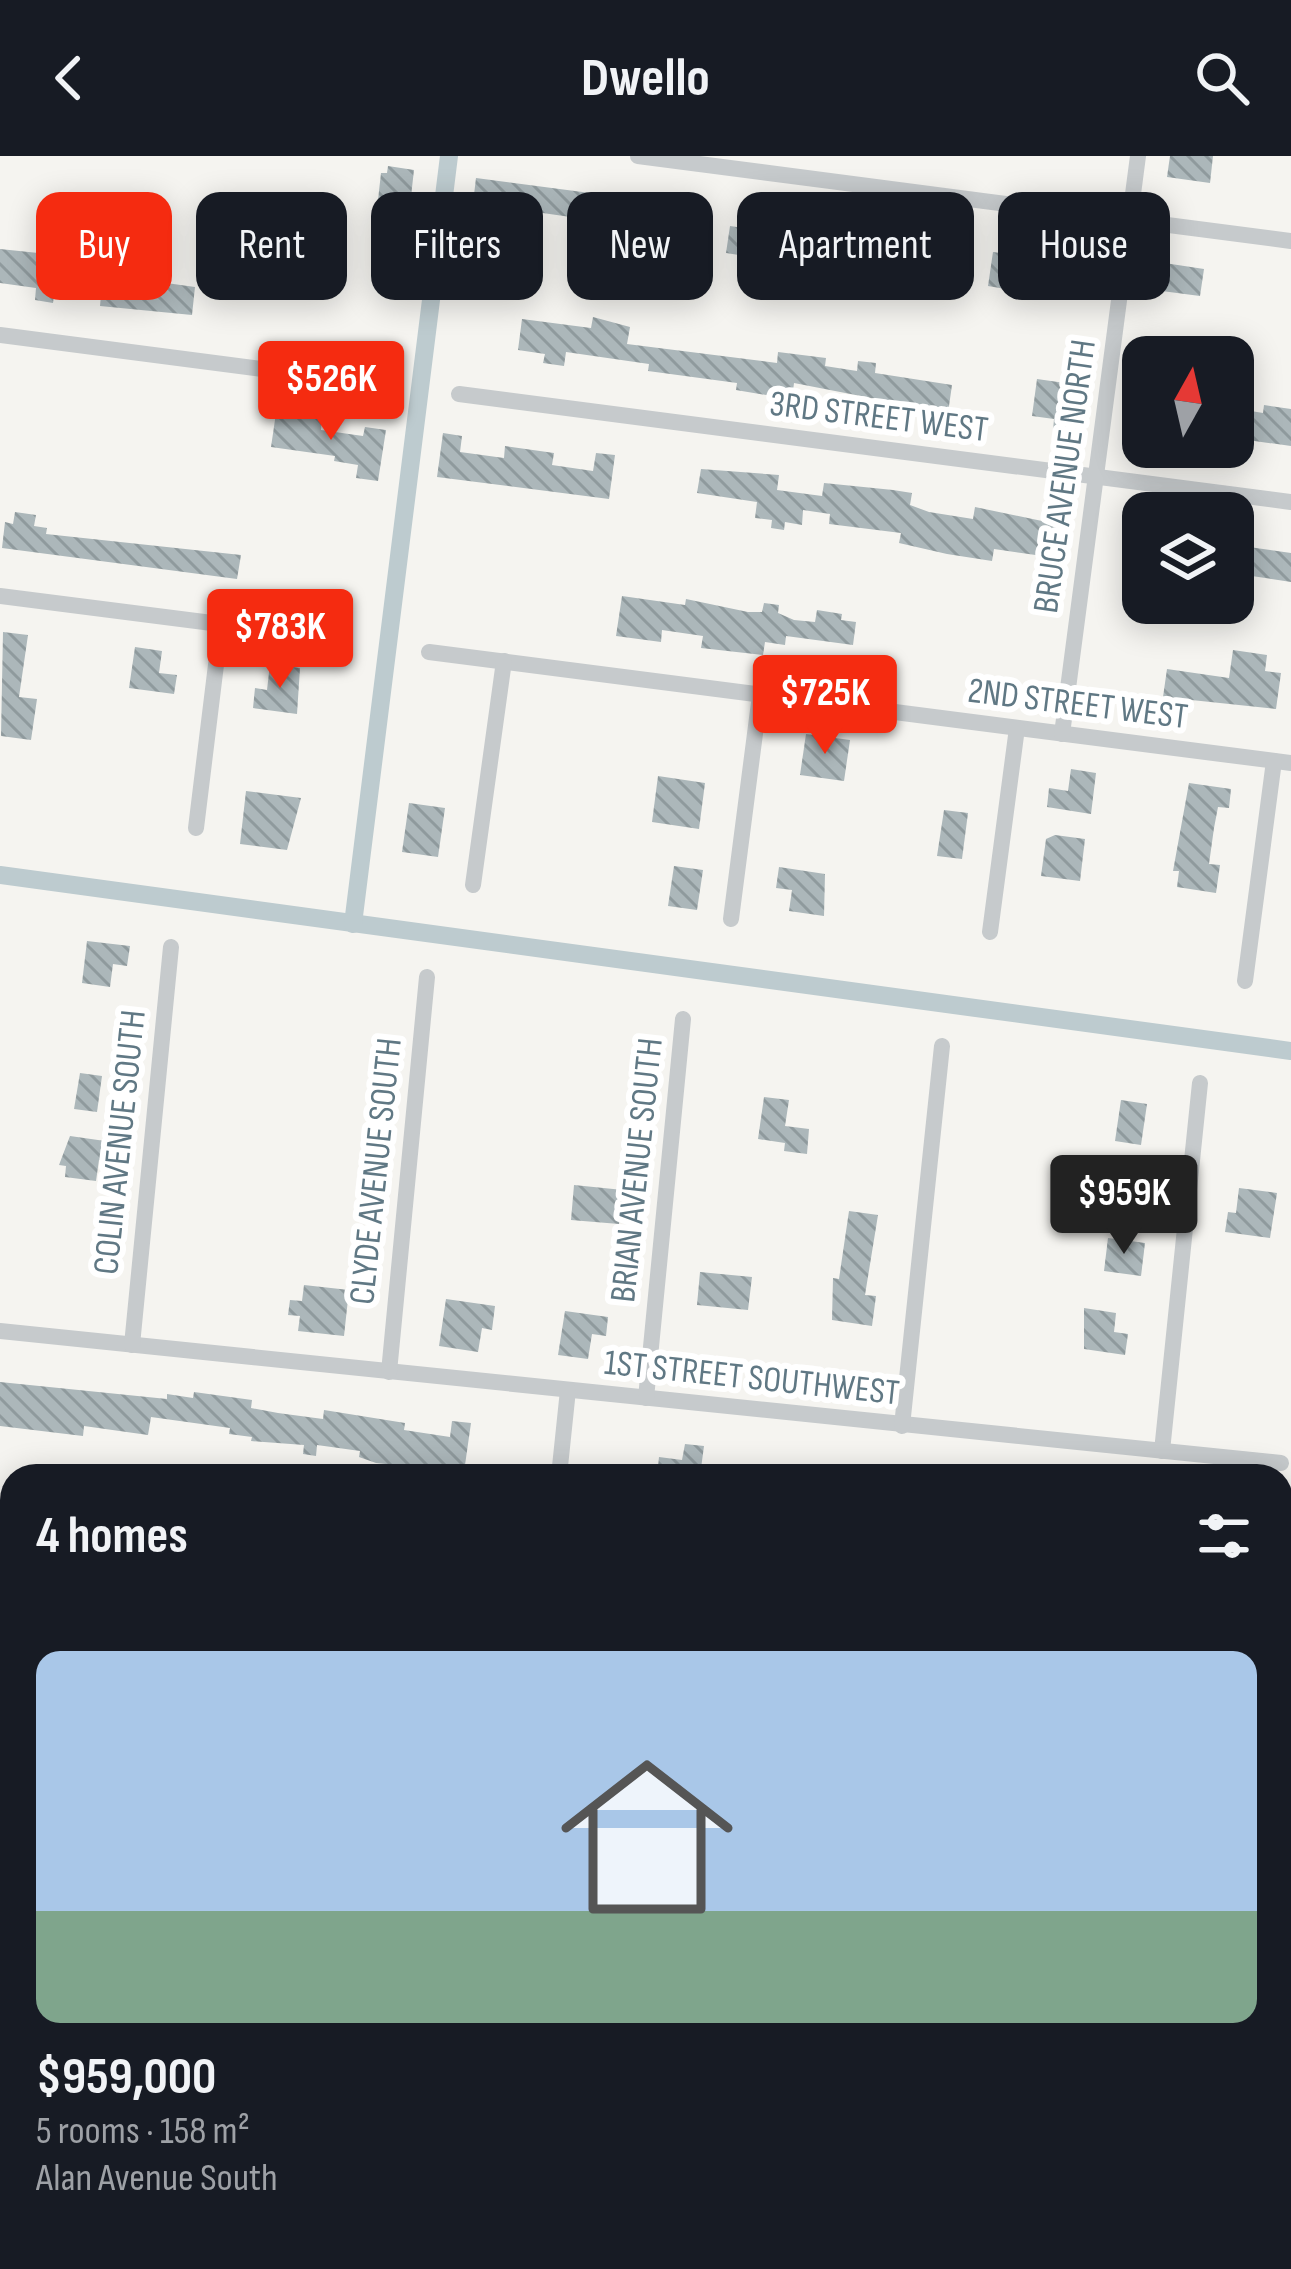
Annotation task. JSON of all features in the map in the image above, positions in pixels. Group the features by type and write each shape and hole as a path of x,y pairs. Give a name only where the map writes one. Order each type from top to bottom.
{"street":[{"path":"638,156 998,203"},
{"name":"BRUCE AVENUE NORTH","path":"1134,192 1138,156"},
{"path":"1170,225 1291,241"},
{"name":"BRUCE AVENUE NORTH","path":"1062,734 1120,300"},
{"path":"0,335 370,383"},
{"name":"3RD STREET WEST","path":"460,394 1291,502"},
{"path":"0,596 338,639"},
{"path":"196,828 221,624"},
{"name":"2ND STREET WEST","path":"429,652 1282,762"},
{"path":"473,885 504,661"},
{"path":"731,919 760,695"},
{"path":"990,932 1017,728"},
{"path":"1246,981 1282,762"},
{"name":"COLIN AVENUE SOUTH","path":"132,1345 171,946"},
{"name":"CLYDE AVENUE SOUTH","path":"388,1372 427,977"},
{"name":"BRIAN AVENUE SOUTH","path":"646,1398 683,1019"},
{"path":"902,1426 943,1046"},
{"path":"1162,1451 1200,1083"},
{"name":"1ST STREET SOUTHWEST","path":"0,1331 1281,1463"},
{"path":"560,1464 568,1390"}],"building":[{"path":"1170,156 1213,156 1210,183 1167,177"},
{"path":"388,166 414,170 412,192 379,192 381,173 387,173"},
{"path":"476,178 583,192 567,192 567,217 543,213 543,192 474,192"},
{"path":"730,226 737,227 737,255 726,253"},
{"path":"0,249 36,253 36,288 0,283"},
{"path":"993,252 998,253 998,288 988,286"},
{"path":"1170,264 1204,269 1200,296 1170,292"},
{"path":"172,284 195,287 192,315 100,306 101,300 172,300"},
{"path":"593,317 630,327 627,344 777,363 778,352 826,358 825,366 857,371 858,361 876,363 875,373 952,385 948,413 794,383 792,399 772,396 736,390 737,383 648,371 649,364 566,352 564,366 543,363 545,354 518,350 522,319 591,328"},
{"path":"1037,379 1079,385 1072,433 1053,430 1054,419 1032,416"},
{"path":"1264,405 1291,409 1291,446 1254,441 1254,412 1263,413"},
{"path":"276,413 322,419 321,430 363,436 365,427 386,430 378,481 356,478 358,465 334,461 335,456 271,447"},
{"path":"443,433 462,436 460,452 504,458 505,446 554,453 552,465 593,471 596,453 615,455 609,499 437,477"},
{"path":"701,469 779,475 777,490 822,496 824,483 893,490 912,493 910,505 929,512 973,519 975,507 1061,525 1057,558 994,549 992,561 947,554 899,543 901,533 829,524 830,514 803,510 802,525 785,522 784,530 771,528 772,520 755,518 757,502 697,493"},
{"path":"15,512 36,515 34,526 47,528 46,534 241,555 237,579 2,548 5,522 13,524"},
{"path":"1254,548 1291,553 1291,582 1254,576"},
{"path":"622,596 685,605 686,599 748,612 762,612 764,603 779,605 778,613 815,622 817,610 842,614 841,620 856,622 853,645 786,636 785,645 765,642 763,655 701,648 703,636 662,630 661,642 616,636"},
{"path":"3,632 28,635 19,697 37,699 31,740 1,736"},
{"path":"135,647 162,651 159,673 177,675 174,694 129,688"},
{"path":"1233,650 1267,655 1265,671 1281,673 1276,709 1163,697 1167,669 1229,678"},
{"path":"270,664 300,668 297,714 253,708 255,688 267,690"},
{"path":"806,734 850,740 844,781 800,775"},
{"path":"1071,769 1096,773 1091,814 1047,807 1049,788 1068,791"},
{"path":"658,776 705,783 699,829 652,822"},
{"path":"1189,783 1231,789 1229,808 1218,807 1214,828 1209,864 1220,865 1216,893 1177,887 1179,871 1173,871"},
{"path":"246,791 301,798 287,850 240,844"},
{"path":"409,803 445,808 438,857 402,852"},
{"path":"944,810 968,813 962,859 937,856"},
{"path":"1055,835 1085,839 1080,881 1041,876 1046,839"},
{"path":"674,866 703,870 697,910 668,906"},
{"path":"779,867 825,874 824,916 789,911 792,890 776,888"},
{"path":"87,941 130,946 127,966 113,964 110,987 82,983"},
{"path":"80,1073 102,1076 97,1112 74,1109"},
{"path":"764,1097 789,1100 785,1126 809,1129 807,1154 784,1151 785,1143 758,1139"},
{"path":"1121,1100 1147,1104 1141,1145 1115,1141"},
{"path":"70,1136 112,1142 109,1162 99,1160 96,1181 65,1177 66,1166 59,1165"},
{"path":"574,1185 623,1190 619,1224 571,1220"},
{"path":"1239,1188 1277,1193 1270,1238 1225,1232 1228,1212 1236,1213"},
{"path":"849,1211 878,1215 865,1295 876,1296 872,1326 832,1320 833,1278 839,1279"},
{"path":"1108,1238 1145,1243 1141,1276 1104,1271"},
{"path":"700,1272 752,1277 748,1310 697,1305"},
{"path":"304,1285 349,1290 344,1336 298,1331 300,1316 288,1315 290,1300 302,1301"},
{"path":"446,1299 495,1306 492,1330 482,1328 478,1352 439,1346"},
{"path":"1084,1308 1116,1313 1114,1332 1128,1334 1125,1355 1084,1349"},
{"path":"565,1311 608,1317 606,1336 592,1334 588,1359 558,1355"},
{"path":"0,1382 167,1399 167,1394 193,1398 194,1392 252,1400 251,1408 278,1413 323,1419 324,1410 405,1423 404,1430 450,1437 452,1421 471,1423 465,1464 376,1463 359,1457 360,1451 317,1445 316,1456 303,1454 304,1445 251,1441 252,1437 229,1434 230,1428 151,1417 148,1435 84,1426 83,1436 0,1426"},
{"path":"685,1444 704,1446 702,1464 658,1464 659,1457 682,1460"}],"waterway":[{"path":"353,924 449,156"},
{"path":"0,875 1291,1051"}]}
